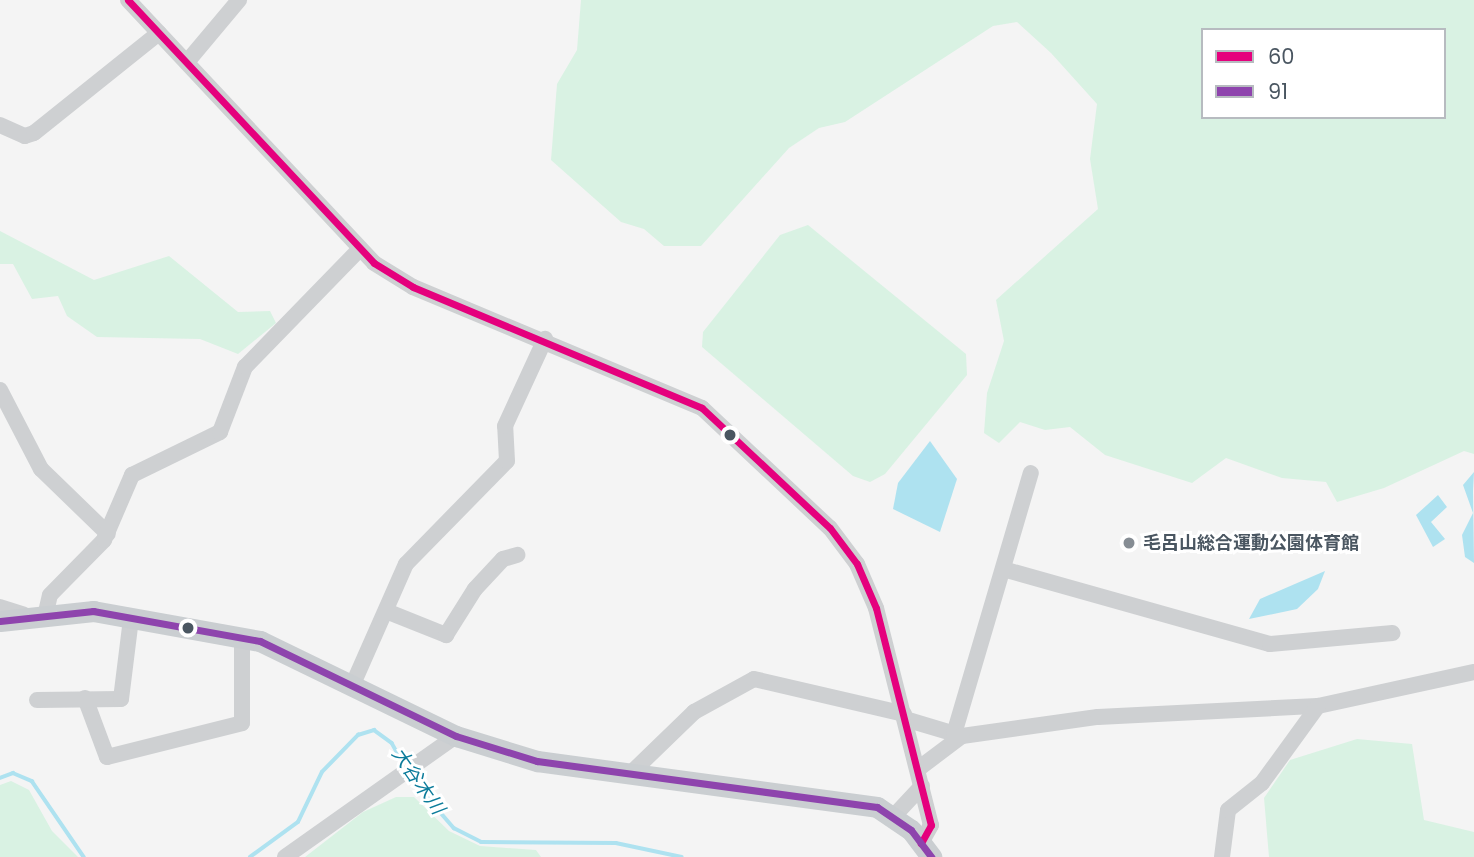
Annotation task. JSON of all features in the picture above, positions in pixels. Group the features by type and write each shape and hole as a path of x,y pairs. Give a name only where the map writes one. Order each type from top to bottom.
{"main road":[{"path":"0,621 46,612 131,619 242,639 291,651 456,736 537,761 877,807 894,816 926,850"}],"street":[{"path":"128,0 358,251 413,287 545,339 702,408 830,528 869,587 931,825 926,850"},
{"path":"187,62 239,0"},
{"path":"0,125 24,136 34,133 159,33"},
{"path":"46,612 50,595 108,534 132,475 220,432 245,367 358,251"},
{"path":"353,684 415,553 507,461 505,426 545,339"},
{"path":"0,390 41,469 108,534"},
{"path":"918,769 958,735 1031,473"},
{"path":"386,611 446,635 475,589 503,559 517,555"},
{"path":"1003,569 1270,644 1393,634"},
{"path":"0,607 24,615"},
{"path":"37,700 121,699 126,693 131,619"},
{"path":"85,698 107,757 242,723 242,639"},
{"path":"629,775 695,712 754,679 904,717 958,735 1098,717 1318,706 1474,672"},
{"path":"1222,857 1228,810 1262,783 1318,706"},
{"path":"285,857 456,736"},
{"path":"894,816 922,786"}],"green space":[{"path":"581,0 1474,0 1474,454 1464,451 1384,488 1337,502 1326,482 1282,478 1226,458 1192,483 1105,455 1070,427 1045,430 1020,422 999,443 984,433 987,393 1004,341 996,300 1098,209 1090,159 1097,104 1051,53 1017,22 993,26 845,122 819,128 789,148 701,246 664,246 644,229 621,222 551,160 557,84 577,50"},
{"path":"808,225 966,354 967,375 885,474 870,482 853,476 702,347 703,332 780,235"},
{"path":"0,231 94,280 169,256 238,312 270,311 276,323 238,354 200,339 97,337 67,316 58,296 32,299 13,264 0,264"},
{"path":"1357,739 1412,744 1424,820 1474,832 1474,857 1269,857 1264,798 1290,760"},
{"path":"11,781 29,790 52,831 78,857 0,857 0,785"},
{"path":"396,797 414,797 449,831 480,846 536,850 541,857 305,857 363,812"}],"water":[{"path":"930,441 957,479 940,532 893,509 898,483"},
{"path":"1474,472 1474,563 1465,557 1462,535 1473,513 1463,485"},
{"path":"1438,495 1447,507 1431,522 1445,539 1433,547 1416,515"},
{"path":"1325,571 1318,589 1297,609 1249,619 1260,599"}],"waterway":[{"name":"大谷木川","path":"250,857 298,822 322,772 358,735 374,730 392,743 405,766"},
{"name":"大谷木川","path":"0,778 13,773 32,781 84,857"},
{"name":"大谷木川","path":"409,776 454,828 481,842 616,843 682,857"}],"transit line":[{"name":"60","path":"128,0 374,263 413,287 702,408 830,528 857,564 876,608 931,825 921,843"},
{"name":"91","path":"0,621 93,611 260,641 456,736 537,761 877,807 911,830 931,857"}],"place":[{"name":"毛呂山総合運動公園体育館","path":"1129,543"}]}
